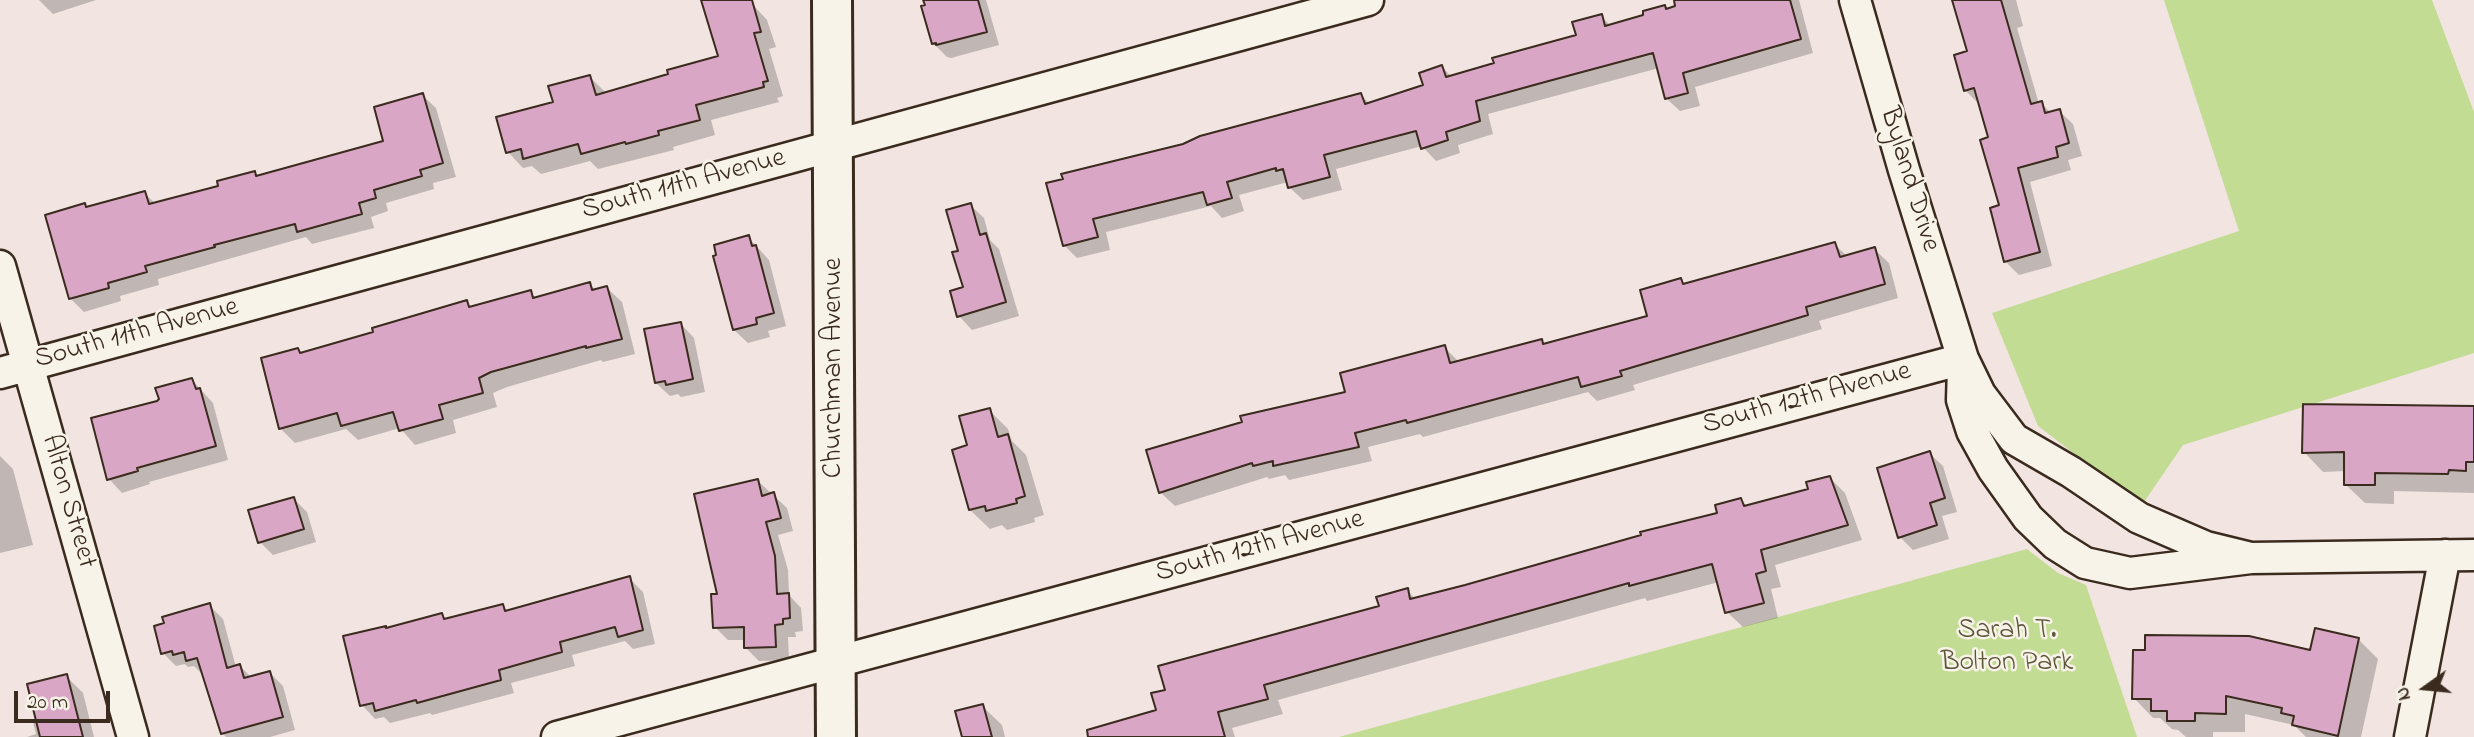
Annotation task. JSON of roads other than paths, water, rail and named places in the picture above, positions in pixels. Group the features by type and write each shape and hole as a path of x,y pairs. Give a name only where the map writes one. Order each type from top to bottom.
{"street":[{"name":"Churchman Avenue","path":"832,0 836,737"},
{"name":"South 11th Avenue","path":"14,369 1368,0"},
{"name":"Byland Drive","path":"1855,0 1963,359"},
{"name":"Alton Street","path":"0,266 14,369 133,737"},
{"path":"1963,359 1962,400 1972,432 1993,469 2028,519 2055,544 2085,563 2130,573 2251,558 2460,555 2410,737"},
{"path":"1963,359 1980,394 2014,439 2071,472 2139,518 2206,547 2251,558"},
{"name":"South 12th Avenue","path":"557,737 1963,359"}],"park label":[{"name":"Sarah T. Bolton Park","path":"2007,648"}]}
